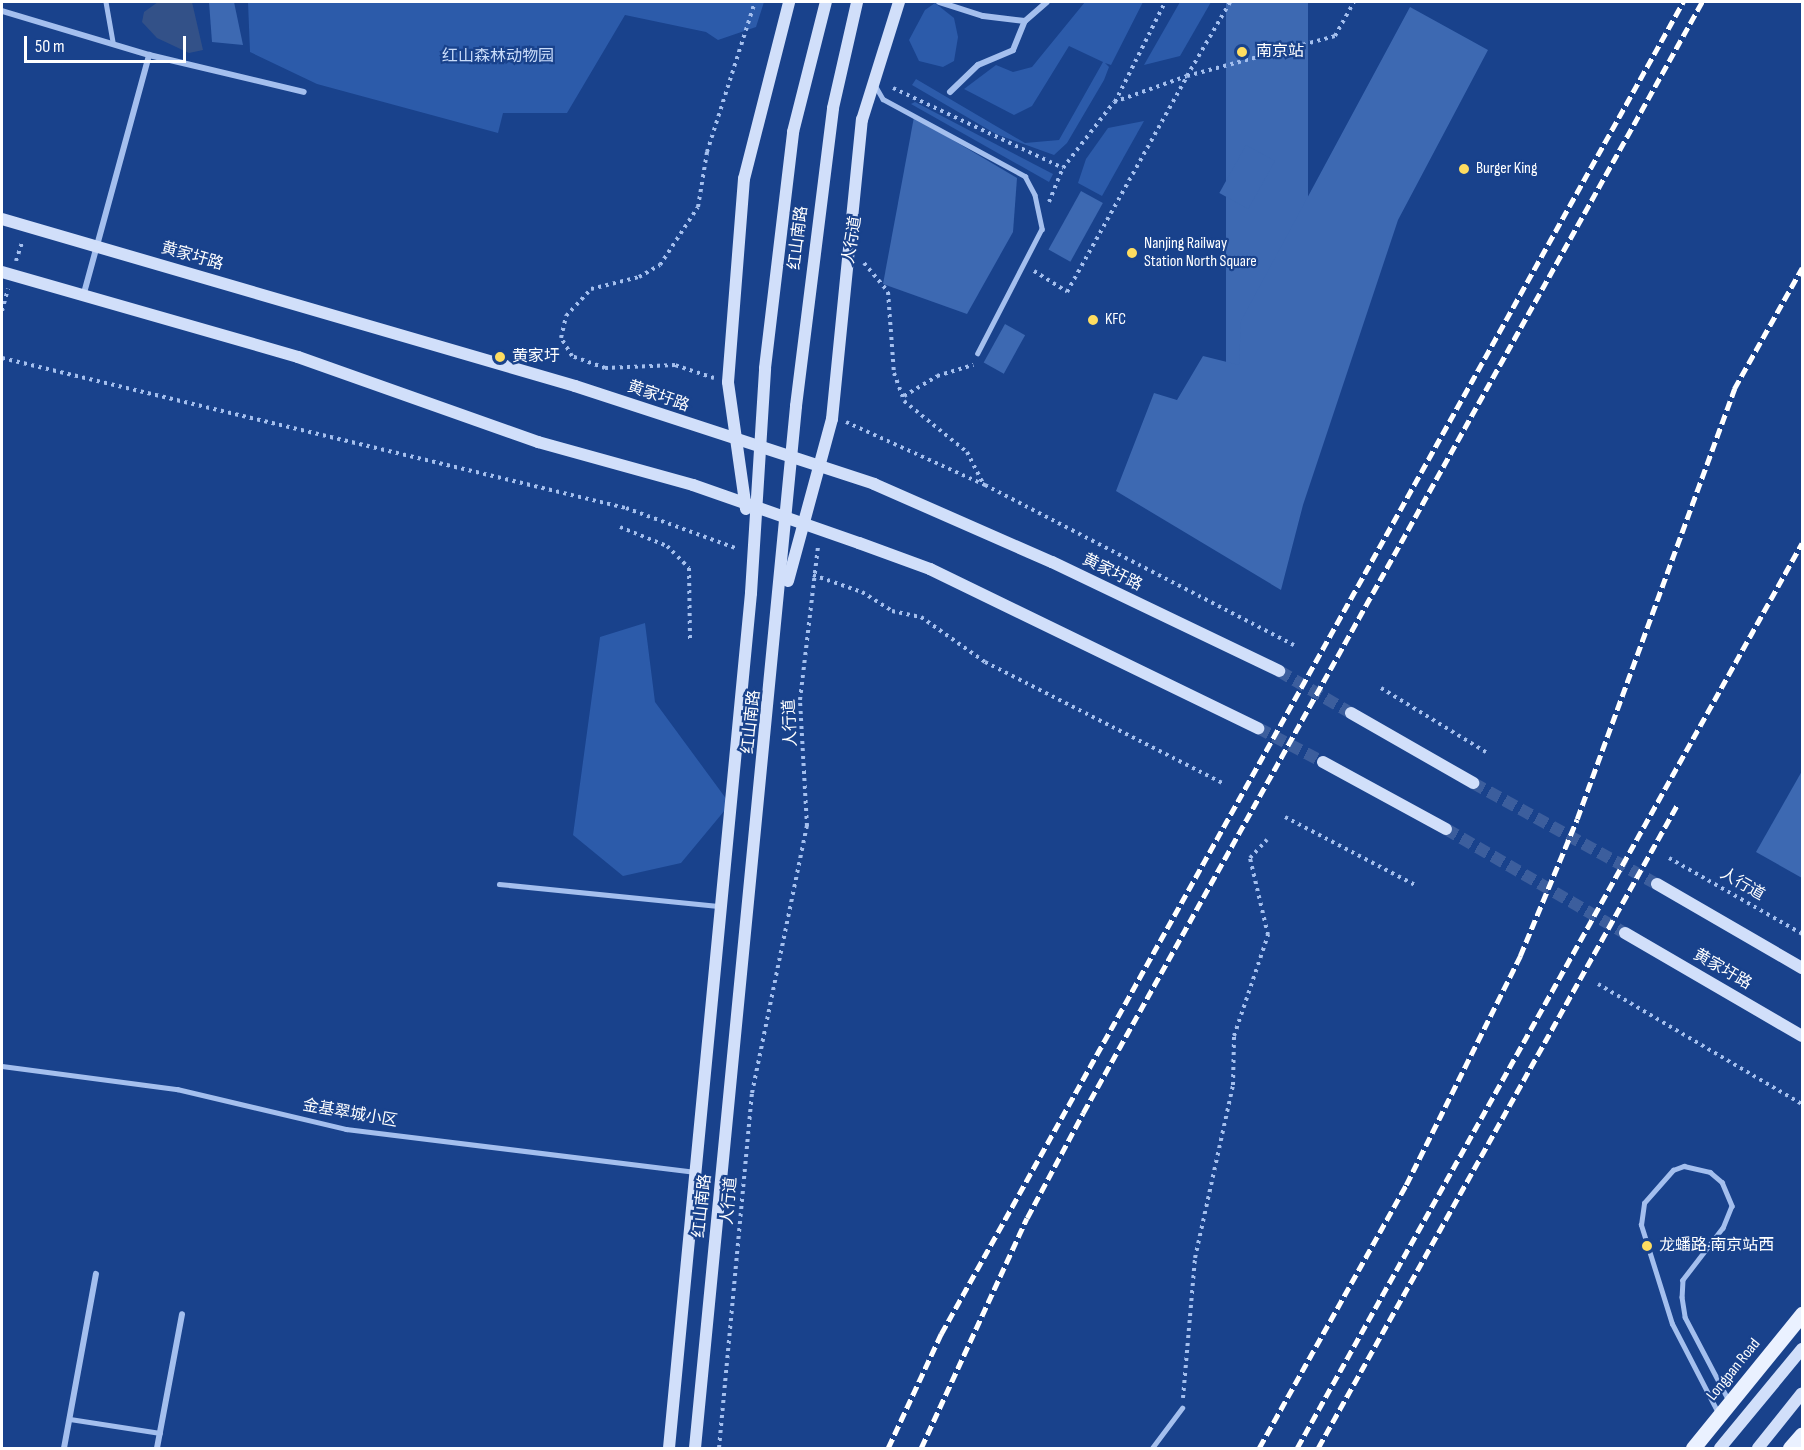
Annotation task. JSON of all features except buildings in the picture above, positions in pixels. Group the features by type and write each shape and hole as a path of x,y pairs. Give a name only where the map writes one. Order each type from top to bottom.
{"main road":[{"path":"750,506 736,441 728,382 744,179 789,2"},
{"name":"红山南路","path":"669,1449 753,551 750,506 760,449 793,132 826,2"},
{"name":"红山南路","path":"695,1449 781,602 791,459 833,108 857,2"},
{"path":"781,602 832,418 862,120 899,2"},
{"name":"黄家圩路","path":"2,219 575,386 760,449 874,484 1042,557 1279,671"},
{"path":"2,272 84,293 750,506 930,569 1258,728"},
{"path":"1351,713 1473,783"},
{"path":"1323,762 1446,829"},
{"path":"1657,884 1803,968"},
{"name":"黄家圩路","path":"1625,933 1803,1036"},
{"name":"Longpan Road","path":"1693,1449 1803,1314"},
{"path":"1719,1449 1803,1349"},
{"path":"1758,1449 1803,1394"},
{"path":"1790,1449 1803,1434"}],"street":[{"path":"939,2 983,16 1026,21"},
{"path":"950,92 978,65 1012,50 1026,21 1047,2"},
{"path":"2,11 149,55 304,92"},
{"path":"84,293 149,55"},
{"path":"64,1449 96,1274"},
{"path":"157,1449 182,1314"}],"lane":[{"path":"106,2 113,41"},
{"path":"873,82 883,99 1026,176 1041,214 1042,229 1027,266 978,352"},
{"path":"499,884 718,906"},
{"name":"金基翠城小区","path":"2,1066 177,1089 346,1129 696,1172"},
{"path":"1720,1417 1672,1324 1641,1225 1644,1203 1673,1170 1684,1166 1710,1172 1722,1182 1732,1206 1723,1228 1683,1280 1682,1297 1685,1317 1730,1404"},
{"path":"1152,1449 1182,1408"},
{"path":"70,1419 160,1433"}],"path":[{"path":"1041,214 1063,168 1114,102 1164,2"},
{"path":"1027,266 1067,292 1230,2"},
{"path":"1114,102 1187,76 1335,36 1354,2"},
{"path":"883,99 887,85 1063,168"},
{"name":"人行道","path":"861,269 862,257 875,283 888,292 894,373 904,401 967,452 985,485"},
{"path":"904,396 937,376 977,364 978,352"},
{"path":"2,358 626,508 753,551"},
{"path":"840,431 844,409"},
{"path":"620,527 667,546 689,568 690,641"},
{"name":"人行道","path":"719,1449 752,1093 807,826 800,700 812,575 821,530"},
{"path":"792,568 862,592 892,611 921,617 985,662 1224,784"},
{"path":"1381,688 1486,752"},
{"path":"1285,817 1415,885"},
{"path":"1182,1408 1195,1257 1233,1085 1234,1036 1268,935 1250,858 1267,840"},
{"name":"人行道","path":"1669,858 1803,934"},
{"path":"1598,984 1803,1104"}],"green space":[{"name":"红山森林动物园","path":"248,2 764,2 756,27 718,40 706,32 625,15 567,113 503,113 498,133 317,84 250,52"},
{"path":"1085,2 1143,2 1111,65 1105,63 1109,67 1104,80 1067,143 1054,155 996,134 912,85 916,79 1025,143 1059,140 1103,62 1069,46 1032,106 1014,115 964,89 996,65 1013,72 1032,67"},
{"path":"1180,2 1211,2 1180,56 1144,65"},
{"path":"935,3 954,18 958,37 954,61 943,67 919,61 909,40 925,10"},
{"path":"915,102 1053,174 1049,182 911,104"},
{"path":"1144,121 1102,196 1078,183 1086,159 1108,128"},
{"path":"645,623 655,702 730,804 681,863 623,876 573,835 600,637"}],"shaded area":[{"path":"158,2 192,2 203,50 189,53 157,38 142,22 144,12"}],"tunnel":[{"path":"1279,671 1351,713"},
{"path":"1258,728 1323,762"},
{"path":"1473,783 1657,884"},
{"path":"1446,829 1625,933"}],"railway":[{"path":"888,1448 941,1334 1683,2"},
{"path":"921,1448 1027,1218 1083,1113 1702,2"},
{"path":"1259,1448 1406,1185 1520,956 1577,819 1734,389 1802,268"},
{"path":"1297,1448 1802,543"},
{"path":"1318,1448 1677,805"}],"place":[{"name":"南京站","path":"1242,52"},
{"name":"Burger King","path":"1464,169"},
{"name":"Nanjing Railway Station North Square","path":"1132,253"},
{"name":"KFC","path":"1093,320"},
{"name":"黄家圩","path":"500,357"},
{"name":"龙蟠路·南京站西","path":"1647,1246"}]}
